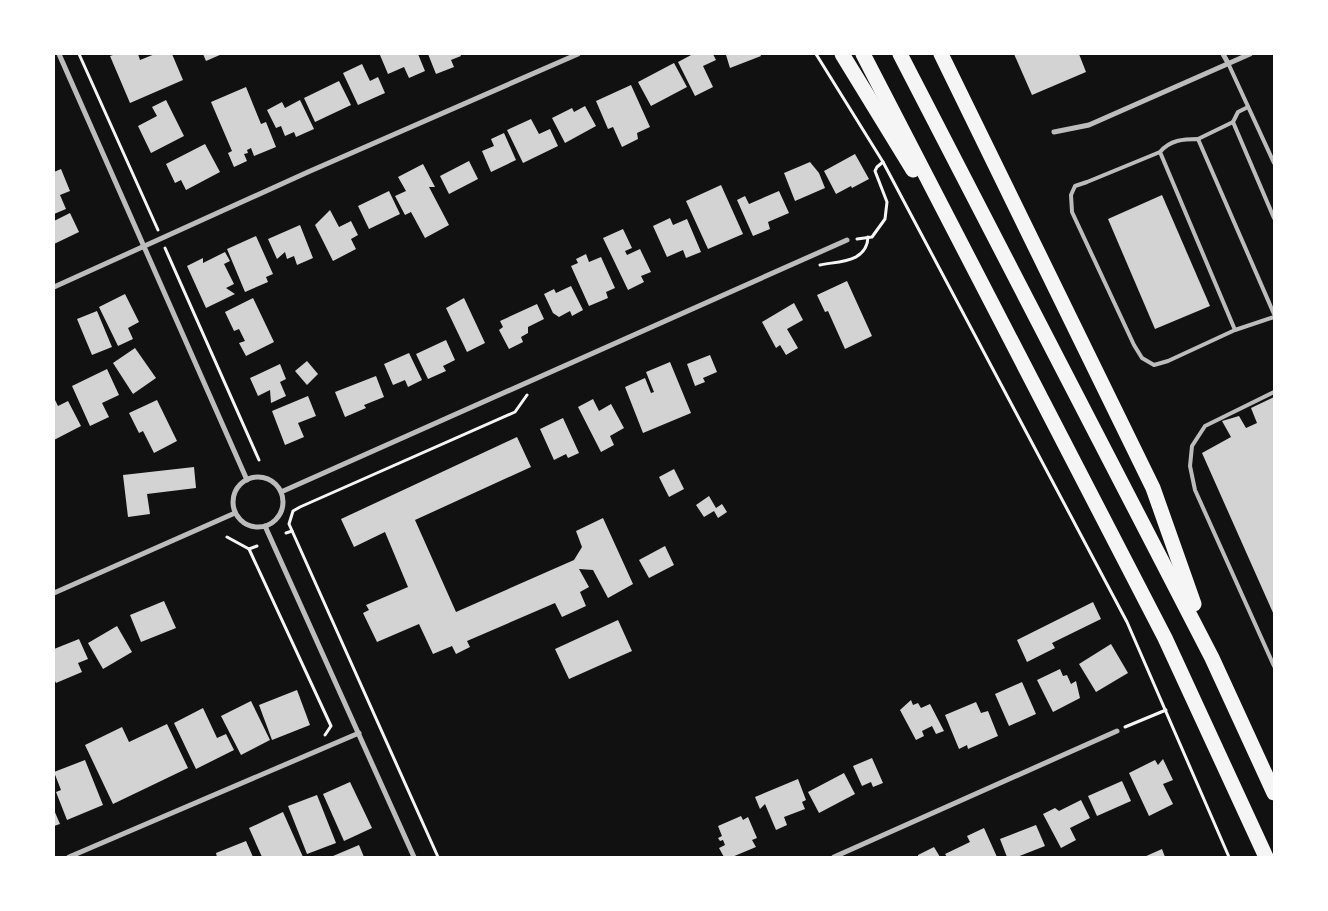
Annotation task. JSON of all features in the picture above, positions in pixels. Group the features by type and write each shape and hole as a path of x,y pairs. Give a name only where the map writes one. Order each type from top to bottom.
{"highway":[{"path":"842,54 978,276"},
{"path":"863,54 1165,638 1266,857"},
{"path":"900,54 1212,658 1274,793"},
{"path":"941,54 1153,488 1212,658"}],"street":[{"path":"59,54 247,480"},
{"path":"54,287 308,172 578,54"},
{"path":"1224,54 1228,63"},
{"path":"1054,132 1089,125 1250,54"},
{"path":"281,492 847,240"},
{"path":"263,478 270,480 281,492 283,500 282,509 278,516 265,526 251,526 239,519 235,513 233,497 236,490 247,480 263,478"},
{"path":"54,593 235,513"},
{"path":"265,526 414,857"},
{"path":"834,857 1117,731"},
{"path":"69,857 359,733"}],"lane":[{"path":"1228,63 1274,163"},
{"path":"1198,139 1274,316 1235,330 1168,361 1154,365 1142,358 1134,345 1072,212 1071,195 1075,186 1160,152 1166,144 1183,139 1198,139 1233,122 1238,112 1248,107"},
{"path":"1233,122 1274,218"},
{"path":"1160,152 1235,330"},
{"path":"1274,392 1205,426 1192,446 1190,466 1195,490 1274,666"}],"path":[{"path":"79,54 259,460"},
{"path":"816,54 883,162 1127,622 1229,857"},
{"path":"847,240 872,237 885,219 887,202 875,171 883,162"},
{"path":"813,267 854,258 865,249 868,237"},
{"path":"438,857 290,524 293,511 300,507 515,412 527,394"},
{"path":"286,533 292,531"},
{"path":"226,537 249,549 331,726"},
{"path":"249,549 257,546"},
{"path":"1117,731 1166,710"}],"building":[{"path":"116,54 138,54 140,60 155,54 172,54 183,80 130,103 110,56"},
{"path":"203,54 222,54 206,61"},
{"path":"418,54 425,71 409,78 404,67 388,74 380,55"},
{"path":"428,54 460,54 461,56 451,60 454,67 436,74"},
{"path":"693,54 713,54 716,60 703,66 713,87 695,96 678,62"},
{"path":"760,54 761,56 730,68 726,55"},
{"path":"1014,54 1079,54 1086,72 1032,95"},
{"path":"674,63 687,87 651,106 638,82"},
{"path":"362,64 370,81 378,77 385,93 358,105 343,73"},
{"path":"339,81 351,105 315,122 304,98"},
{"path":"631,85 650,127 637,133 638,139 622,147 613,127 608,129 596,101"},
{"path":"246,87 261,124 266,122 276,147 254,156 251,148 247,150 248,153 244,154 247,161 234,167 228,153 232,151 211,102"},
{"path":"166,100 184,136 151,153 138,126 157,116 152,107"},
{"path":"300,100 314,129 296,137 294,132 285,136 281,126 276,128 267,110 282,102 285,108"},
{"path":"585,106 596,126 565,143 552,118 572,108 574,112"},
{"path":"531,119 539,134 550,129 558,146 523,163 507,130"},
{"path":"504,133 516,160 491,172 482,151 494,146 491,139"},
{"path":"205,144 220,172 186,190 181,180 175,183 166,164"},
{"path":"855,154 869,179 836,194 824,171"},
{"path":"469,161 478,179 449,194 440,176"},
{"path":"810,162 819,173 825,188 795,201 784,173"},
{"path":"423,164 435,187 429,187 449,225 425,238 411,212 405,215 395,196 406,191 398,177"},
{"path":"61,169 70,191 60,195 66,209 54,214 54,172"},
{"path":"721,185 743,234 708,249 686,201"},
{"path":"389,191 400,214 369,229 358,206"},
{"path":"779,191 789,213 768,222 770,229 753,236 737,200 745,196 749,204"},
{"path":"1162,195 1210,306 1155,329 1108,219"},
{"path":"330,210 339,227 351,221 358,235 351,239 356,249 333,261 315,225"},
{"path":"70,213 79,232 54,244 54,221"},
{"path":"670,218 673,225 687,219 701,252 686,258 683,250 667,257 653,226"},
{"path":"300,225 313,258 297,265 294,256 287,259 285,252 277,259 268,239"},
{"path":"623,229 632,248 625,251 627,255 640,249 651,272 641,276 644,282 628,290 603,238"},
{"path":"256,236 273,274 266,277 268,282 245,292 227,249"},
{"path":"225,252 230,261 224,264 234,284 226,288 235,294 206,308 187,266 203,258 203,263"},
{"path":"586,254 589,262 601,257 615,288 606,292 608,298 589,306 571,266 578,263 576,259"},
{"path":"847,281 872,336 845,349 828,311 825,312 817,295"},
{"path":"571,286 583,310 572,316 570,311 559,317 553,313 544,294 554,289 556,293"},
{"path":"125,294 139,322 128,328 133,339 118,346 99,307"},
{"path":"253,298 274,342 246,356 239,343 245,341 239,329 234,331 225,312"},
{"path":"464,298 485,343 467,352 446,308"},
{"path":"794,303 803,320 787,329 798,348 786,355 780,345 776,348 762,322"},
{"path":"537,304 544,319 528,327 528,333 521,337 523,342 509,349 499,330 503,327 500,321"},
{"path":"97,311 112,347 92,355 77,319"},
{"path":"446,340 455,360 443,366 446,371 428,379 416,354"},
{"path":"135,348 156,378 133,394 113,363"},
{"path":"409,353 422,380 408,387 405,380 393,385 384,364"},
{"path":"710,355 717,372 703,378 705,382 695,386 687,364"},
{"path":"307,361 318,374 307,385 295,371"},
{"path":"670,362 691,413 643,433 625,387 645,378 651,393 654,392 646,372"},
{"path":"280,364 286,379 280,382 286,396 271,403 270,390 258,396 250,378"},
{"path":"107,369 119,395 102,403 109,417 90,426 72,386"},
{"path":"376,376 384,397 364,405 366,408 345,417 335,392"},
{"path":"308,396 316,416 298,423 304,437 285,445 272,411"},
{"path":"1274,397 1274,615 1202,453 1231,437 1222,421 1239,416 1246,428 1257,423 1251,408"},
{"path":"54,398 58,406 68,401 81,426 54,440"},
{"path":"593,399 599,411 611,404 624,428 610,436 614,445 601,452 578,407"},
{"path":"157,400 177,441 154,453 143,431 139,433 129,413"},
{"path":"563,418 579,453 568,458 566,454 554,460 540,429"},
{"path":"517,437 531,467 415,520 456,612 574,560 582,547 576,531 603,518 633,584 608,598 593,570 579,569 589,587 580,592 586,606 562,617 555,603 467,641 470,647 456,654 452,646 433,654 419,624 377,642 363,613 369,610 366,605 408,587 385,532 354,547 341,519"},
{"path":"194,467 196,488 147,494 150,514 128,517 123,475"},
{"path":"674,469 684,489 669,497 659,477"},
{"path":"709,496 716,508 722,504 727,512 718,518 714,511 704,517 696,505"},
{"path":"665,546 674,565 649,578 639,560"},
{"path":"164,601 176,628 141,642 130,615"},
{"path":"1093,602 1101,619 1052,643 1055,648 1027,662 1017,640"},
{"path":"618,620 632,651 569,679 555,649"},
{"path":"117,626 132,652 103,669 88,643"},
{"path":"79,639 88,659 78,663 82,672 56,683 54,679 54,649"},
{"path":"1111,644 1128,673 1096,692 1079,664"},
{"path":"1060,669 1063,676 1067,675 1071,684 1076,681 1080,698 1053,712 1037,680"},
{"path":"1022,682 1036,714 1009,726 995,694"},
{"path":"297,690 310,725 272,740 259,705"},
{"path":"911,700 913,705 918,703 921,708 930,704 944,731 936,734 932,726 922,731 924,736 916,740 900,710"},
{"path":"251,701 270,740 241,755 221,716"},
{"path":"976,702 981,713 988,711 998,736 968,749 967,745 959,749 945,715"},
{"path":"203,708 217,738 226,734 234,750 196,769 174,723"},
{"path":"167,724 188,768 113,804 85,745 122,727 129,742"},
{"path":"872,758 883,783 873,787 871,782 862,786 853,766"},
{"path":"1163,759 1173,780 1163,784 1173,804 1149,816 1129,773 1155,760 1158,765"},
{"path":"85,760 103,805 67,820 56,792 61,790 54,772"},
{"path":"844,773 855,794 819,813 808,792"},
{"path":"798,779 806,800 802,802 805,809 784,817 787,825 776,830 765,804 760,809 755,797"},
{"path":"1122,781 1131,801 1097,816 1088,796"},
{"path":"350,782 372,828 344,841 323,794"},
{"path":"317,795 336,843 307,854 288,806"},
{"path":"1081,800 1090,818 1070,828 1076,840 1061,848 1043,814 1055,808 1059,811"},
{"path":"54,810 60,824 54,826"},
{"path":"283,812 303,857 262,857 249,828"},
{"path":"741,816 743,820 748,817 757,838 752,840 756,847 732,857 724,857 719,848 725,845 723,840 720,841 718,838 722,836 718,826"},
{"path":"1036,825 1045,846 1017,857 1007,857 1000,839"},
{"path":"984,828 997,857 947,857 945,854 970,842 967,836"},
{"path":"246,841 253,857 217,857 216,853"},
{"path":"359,845 364,857 333,857 333,856"},
{"path":"934,847 940,857 918,857 918,855"},
{"path":"1162,849 1165,857 1144,857"}]}
